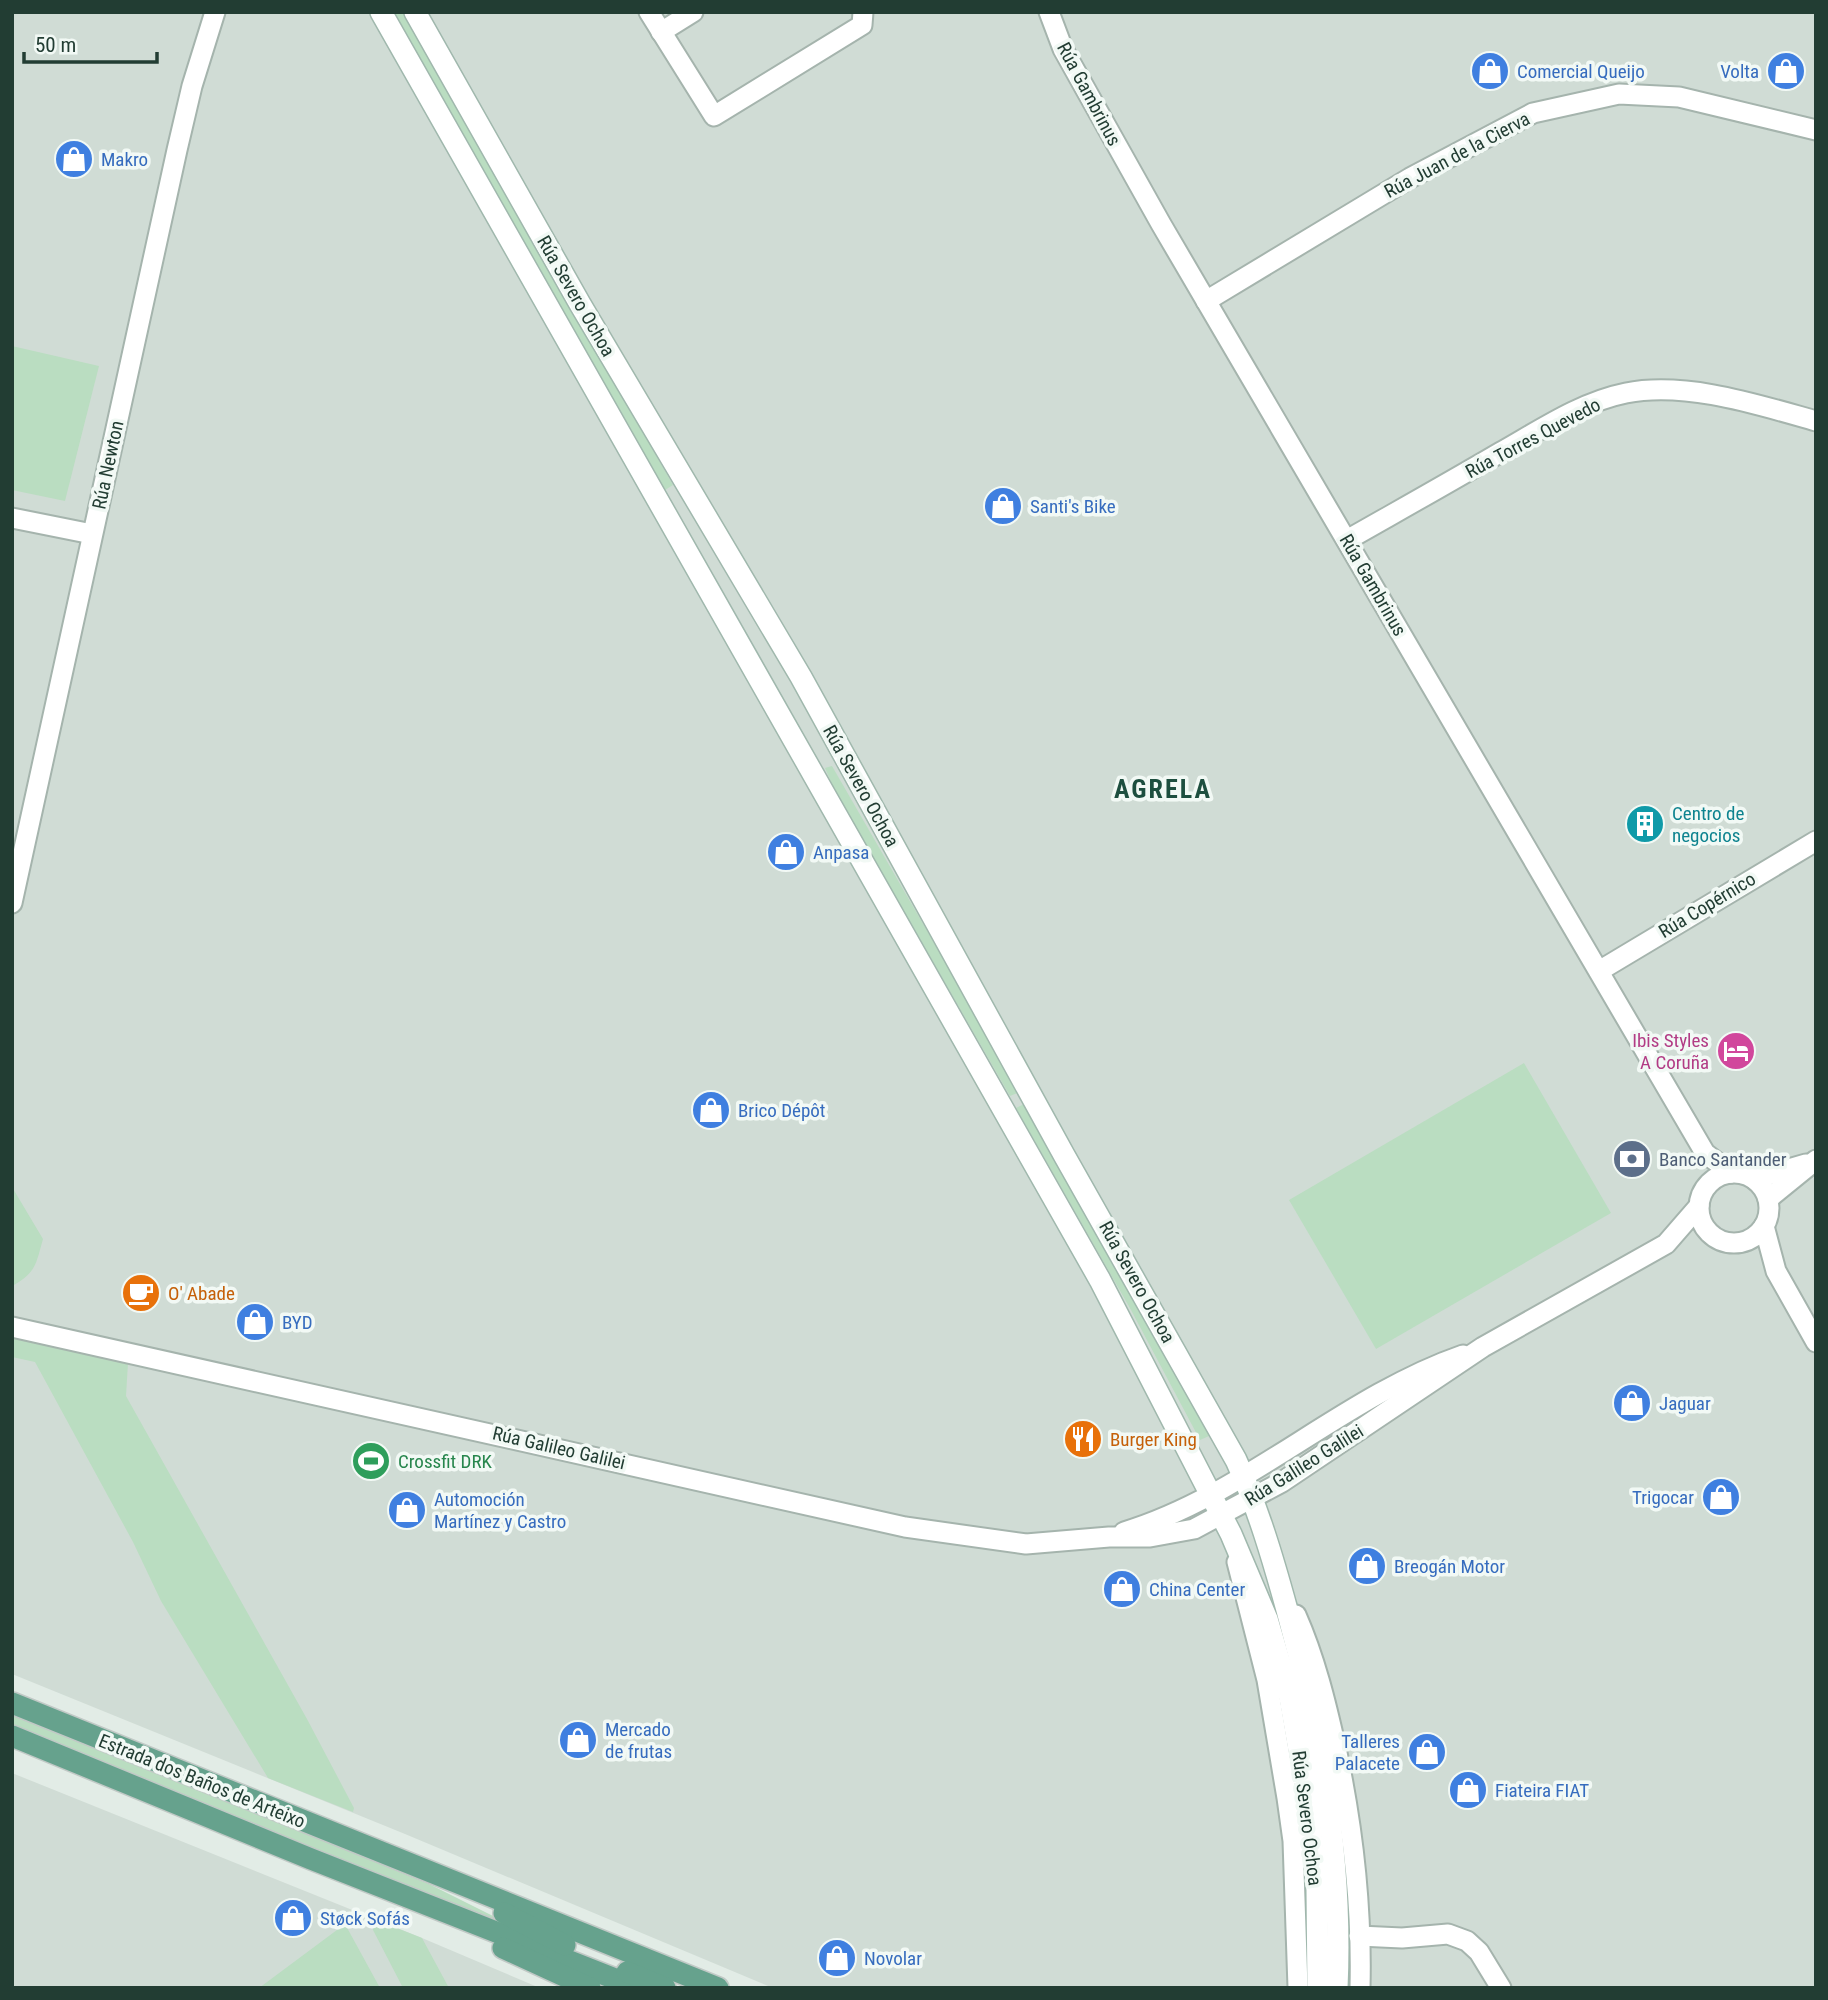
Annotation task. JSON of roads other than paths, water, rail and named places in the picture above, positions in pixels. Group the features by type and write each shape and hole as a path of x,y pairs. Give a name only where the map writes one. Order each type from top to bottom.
{"main road":[{"name":"Rúa Severo Ochoa","path":"381,12 1100,1280 1212,1493 1267,1619 1290,1698 1307,1797 1317,1890 1318,1988"},
{"name":"Rúa Severo Ochoa","path":"415,12 580,304 801,677 1243,1475 1277,1575 1316,1727 1329,1807 1337,1890 1337,1988"},
{"path":"677,534 689,528 699,531 708,539 904,879 925,912 940,929"},
{"name":"Estrada dos Baños de Arteixo","path":"12,1703 718,1988"},
{"name":"Estrada dos Baños de Arteixo","path":"12,1736 311,1859 638,1988"},
{"name":"Estrada dos Baños de Arteixo","path":"392,1858 565,1945 665,1988"},
{"name":"Estrada dos Baños de Arteixo","path":"311,1859 590,1988"}],"street":[{"path":"649,12 714,116 862,26 863,12"},
{"path":"661,32 693,12"},
{"name":"Rúa Gambrinus","path":"1049,12 1063,49 1206,301 1705,1153 1731,1173"},
{"name":"Rúa Newton","path":"12,903 177,150 192,86 214,18"},
{"name":"Rúa Juan de la Cierva","path":"1206,301 1410,178 1533,113 1619,94 1679,97 1816,130"},
{"name":"Rúa Torres Quevedo","path":"1347,540 1544,428 1594,403 1628,393 1678,390 1754,404 1816,421"},
{"path":"12,517 92,534"},
{"name":"Rúa Copérnico","path":"1599,971 1816,841"},
{"name":"Rúa Gambrinus","path":"1705,1153 1708,1185"},
{"path":"1754,1180 1815,1161"},
{"path":"1768,1199 1815,1161"},
{"path":"1708,1185 1714,1179 1731,1173 1747,1175 1763,1188 1769,1208 1764,1226 1757,1234 1738,1242 1776,1271"},
{"name":"Rúa Galileo Galilei","path":"1666,1244 1699,1206 1708,1185"},
{"path":"1699,1206 1702,1221 1716,1238"},
{"path":"1764,1226 1776,1271 1816,1342"},
{"name":"Rúa Galileo Galilei","path":"12,1327 905,1527 1026,1544 1109,1537 1131,1539 1227,1525 1252,1499 1282,1482 1483,1348 1666,1244 1702,1237 1738,1242"},
{"name":"Rúa Galileo Galilei","path":"1109,1537 1160,1519 1212,1493 1370,1398 1430,1366 1483,1348"},
{"name":"Rúa Severo Ochoa","path":"1227,1525 1267,1680 1293,1841 1298,1988"},
{"name":"Rúa Severo Ochoa","path":"1277,1575 1303,1631 1324,1693 1348,1806 1359,1936 1360,1988"},
{"path":"1359,1936 1398,1938 1448,1934 1467,1941 1479,1952 1501,1988"}],"place":[{"name":"Comercial Queijo","path":"1490,71"},
{"name":"Volta","path":"1786,71"},
{"name":"Makro","path":"74,159"},
{"name":"Santi's Bike","path":"1003,506"},
{"name":"Centro de negocios","path":"1645,824"},
{"name":"Anpasa","path":"786,852"},
{"name":"Ibis Styles A Coruña","path":"1736,1051"},
{"name":"Brico Dépôt","path":"711,1110"},
{"name":"Banco Santander","path":"1632,1159"},
{"name":"O' Abade","path":"141,1293"},
{"name":"BYD","path":"255,1322"},
{"name":"Jaguar","path":"1632,1403"},
{"name":"Burger King","path":"1083,1439"},
{"name":"Crossfit DRK","path":"371,1461"},
{"name":"Trigocar","path":"1721,1497"},
{"name":"Automoción Martínez y Castro","path":"407,1510"},
{"name":"Breogán Motor","path":"1367,1566"},
{"name":"China Center","path":"1122,1589"},
{"name":"Mercado de frutas","path":"578,1740"},
{"name":"Talleres Palacete","path":"1427,1752"},
{"name":"Fiateira FIAT","path":"1468,1790"},
{"name":"Støck Sofás","path":"293,1918"},
{"name":"Novolar","path":"837,1958"}],"district":[{"name":"AGRELA","path":"1163,789"}]}
